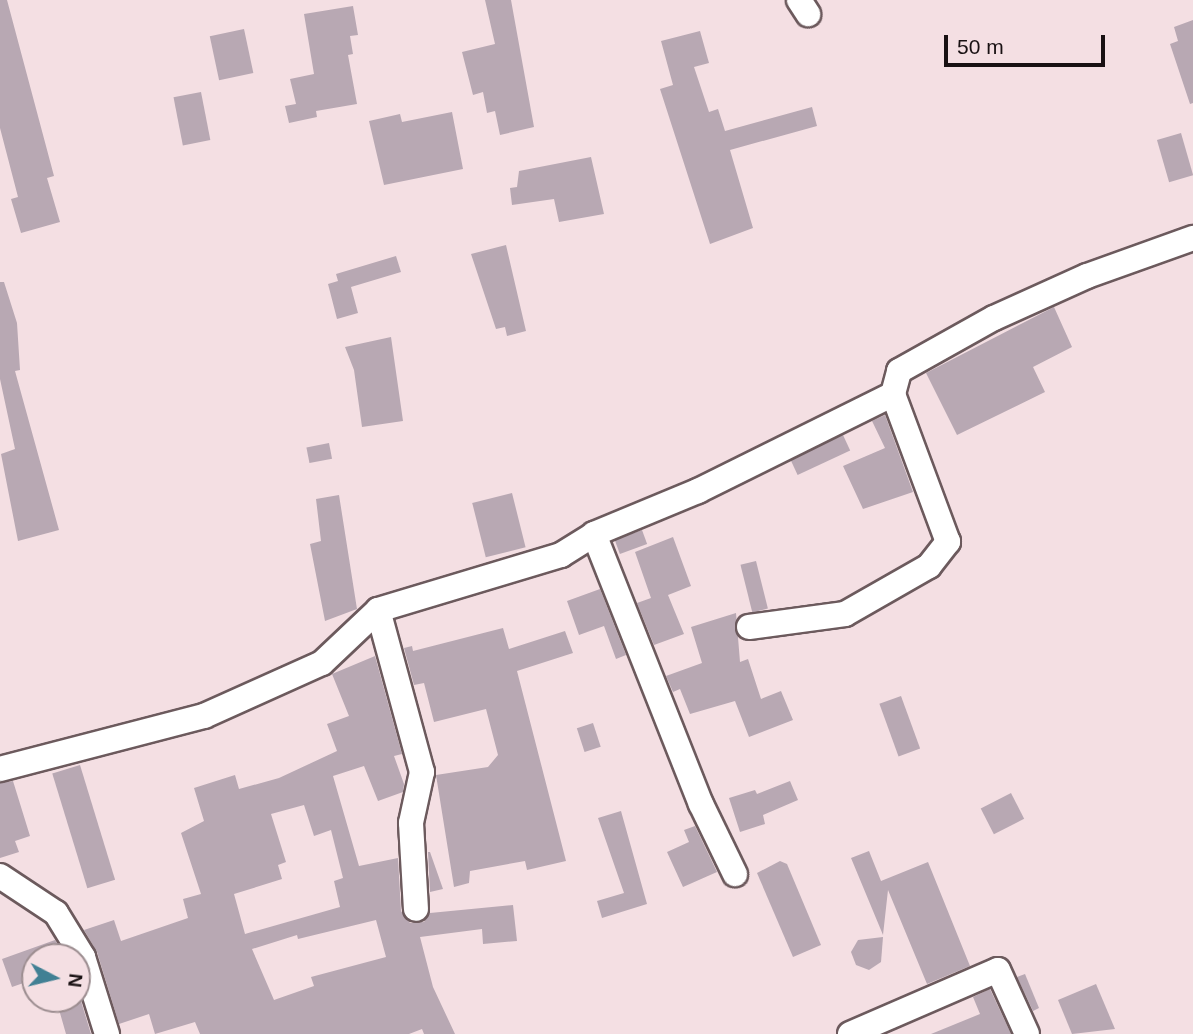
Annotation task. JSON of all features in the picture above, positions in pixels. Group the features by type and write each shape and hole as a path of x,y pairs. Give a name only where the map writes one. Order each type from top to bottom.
{"street":[{"path":"749,626 845,614 929,566 948,542 894,394 899,371 994,318 1087,276 1193,238"},
{"path":"0,769 204,716 322,663 378,610 561,555 594,534 698,491 894,394"},
{"path":"594,534 701,804 735,874"},
{"path":"378,610 422,772 411,823 416,909"},
{"path":"0,876 55,913 83,957 107,1034"},
{"path":"850,1034 998,970 1027,1034"}],"building":[{"path":"0,0 7,0 54,176 47,178 60,222 21,233 11,199 18,197 0,128"},
{"path":"485,0 511,0 534,127 500,135 495,111 487,113 483,92 473,95 462,52 495,44"},
{"path":"353,6 358,35 350,36 353,54 348,55 357,104 316,111 317,117 289,123 285,106 296,104 290,79 314,74 304,14"},
{"path":"1193,20 1193,103 1190,104 1170,44 1178,41 1174,27"},
{"path":"244,29 253,73 219,80 210,36"},
{"path":"700,31 709,63 694,67 709,112 718,109 725,131 812,107 817,126 730,150 753,228 710,244 660,89 673,85 661,41"},
{"path":"201,92 210,140 183,145 174,97"},
{"path":"452,112 463,169 384,185 369,121 400,114 402,122"},
{"path":"1181,133 1193,175 1169,182 1157,140"},
{"path":"591,157 604,214 559,222 554,199 512,205 510,188 517,187 519,171"},
{"path":"506,245 526,331 507,336 505,327 496,329 471,254"},
{"path":"396,256 401,272 351,287 358,313 337,319 328,284 338,281 336,274"},
{"path":"0,282 4,282 17,323 20,370 15,371 59,530 18,541 1,454 15,449 0,379"},
{"path":"1054,307 1072,347 1033,367 1045,392 957,435 926,373"},
{"path":"391,337 403,421 362,427 354,370 345,347"},
{"path":"885,415 913,492 863,509 843,466 885,448 872,421"},
{"path":"843,435 850,450 798,475 790,460"},
{"path":"329,443 332,459 309,463 306,447"},
{"path":"512,493 526,547 486,557 472,503"},
{"path":"339,495 357,609 325,621 310,544 321,541 316,499"},
{"path":"642,530 647,544 620,554 615,540"},
{"path":"673,537 691,586 668,595 684,634 654,645 637,603 651,598 635,552"},
{"path":"756,561 768,609 752,612 740,565"},
{"path":"600,589 626,655 616,659 604,626 579,635 567,601"},
{"path":"736,613 740,662 748,659 761,699 781,691 793,720 749,737 735,701 690,714 680,689 673,692 666,676 702,663 691,627"},
{"path":"503,628 509,649 565,631 573,653 517,671 566,861 527,870 525,861 470,871 469,883 454,887 436,775 488,767 498,755 486,709 434,722 424,683 414,685 404,648 412,646 413,651"},
{"path":"375,656 402,754 394,756 404,784 403,792 378,801 364,766 333,776 359,866 398,858 401,911 410,923 424,922 430,913 513,905 517,941 483,944 482,929 420,937 433,987 455,1034 424,1034 422,1029 409,1034 200,1034 195,1022 155,1034 149,1014 119,1024 97,952 84,930 114,920 121,941 188,918 183,899 201,894 181,833 204,821 194,788 235,775 239,789 279,778 337,751 327,724 349,716 332,674","holes":["304,805 314,836 331,830 343,878 334,881 340,907 245,934 234,894 282,879 278,865 286,862 271,814","376,920 386,957 311,977 314,986 274,1000 252,949 297,935 298,939"]},
{"path":"901,696 920,749 899,756 879,704"},
{"path":"593,723 601,747 585,752 577,728"},
{"path":"80,765 115,880 87,888 52,773"},
{"path":"13,781 30,836 15,841 19,852 0,858 0,783"},
{"path":"790,781 798,800 763,815 765,824 740,832 729,798 755,790 757,794"},
{"path":"1011,793 1024,819 994,834 981,808"},
{"path":"621,811 647,904 602,918 597,901 624,893 598,818"},
{"path":"695,826 717,872 683,887 667,852 689,842 684,830"},
{"path":"869,851 881,881 928,862 970,966 927,984 888,890 883,935 851,858"},
{"path":"428,852 443,889 430,892"},
{"path":"780,861 787,864 821,945 793,957 757,873"},
{"path":"883,937 881,962 869,970 856,965 851,952 858,940"},
{"path":"21,952 21,984 12,987 2,959"},
{"path":"1025,974 1039,1008 1033,1011 1017,977"},
{"path":"1096,984 1115,1029 1072,1034 1058,1000"},
{"path":"990,989 1011,1034 931,1034 980,1014 973,997"},
{"path":"60,1013 85,1013 91,1034 66,1034"}]}
